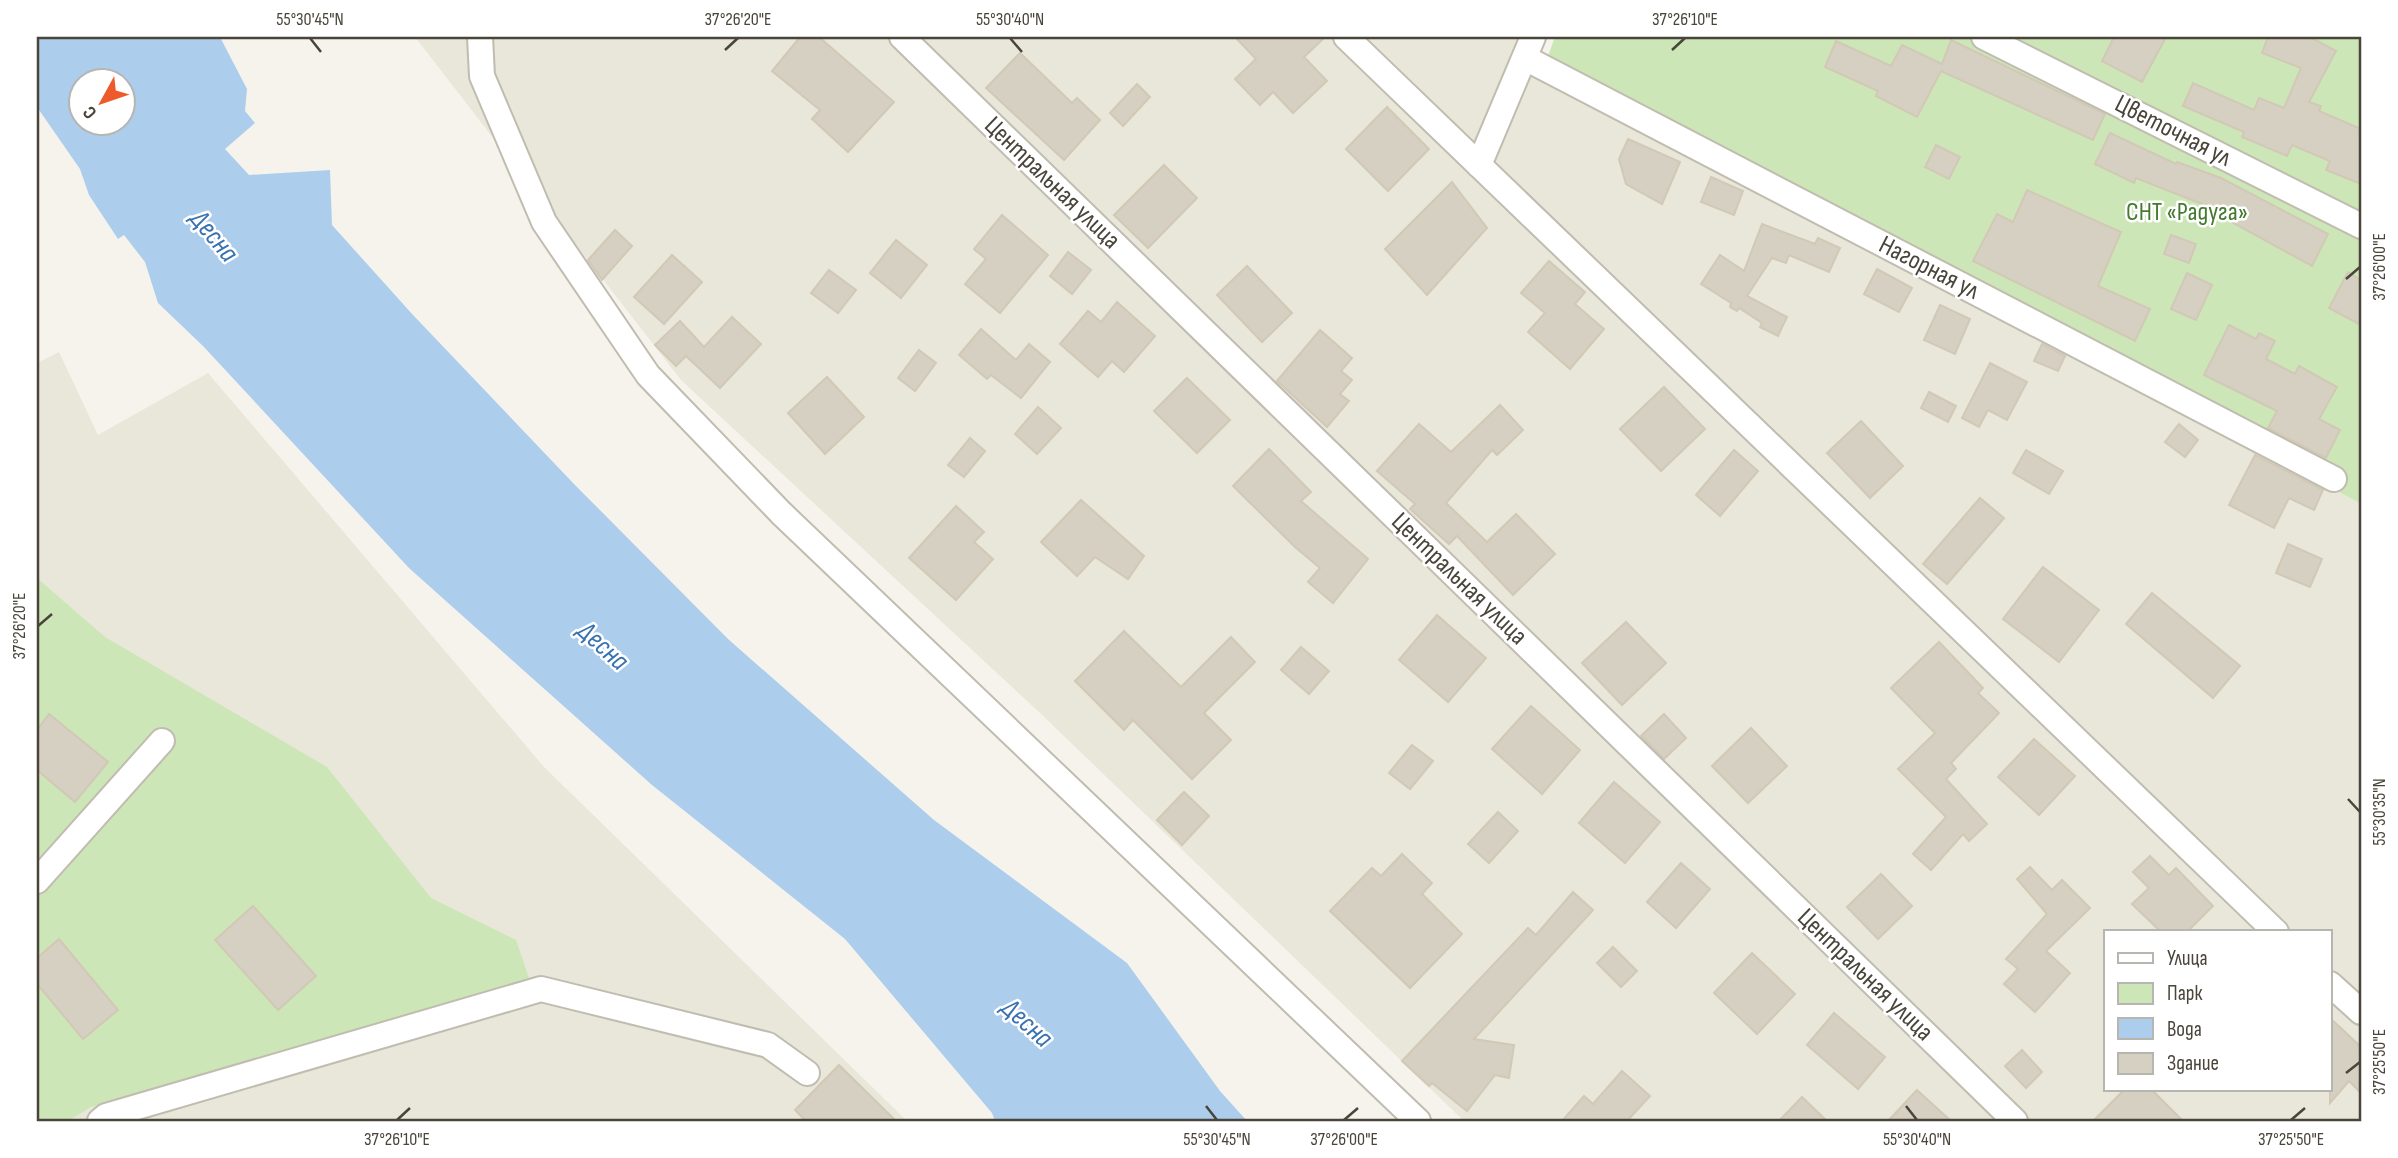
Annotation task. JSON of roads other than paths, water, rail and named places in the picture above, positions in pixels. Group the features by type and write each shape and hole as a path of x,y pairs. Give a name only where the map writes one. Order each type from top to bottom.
{"street":[{"path":"480,37 482,76 544,222 648,375 781,513 1418,1121"},
{"name":"Центральная улица","path":"902,37 2015,1121"},
{"path":"1346,37 2274,930"},
{"name":"Цветочная ул","path":"1984,37 2361,226"},
{"path":"1479,165 1529,47"},
{"name":"Нагорная ул","path":"1529,47 2334,479"},
{"path":"37,881 162,741"},
{"path":"2332,986 2361,1012"},
{"path":"100,1121 106,1116 541,989 768,1045 807,1073"}],"water":[{"name":"Десна","path":"37,37 220,37 247,89 245,111 255,123 225,149 249,175 330,170 332,225 413,315 574,484 728,639 934,820 1127,963 1220,1091 1247,1121 995,1121 992,1113 845,939 652,785 409,568 203,346 158,303 145,262 124,235 118,239 89,195 80,169 37,107"}],"park label":[{"name":"СНТ «Радуга»","path":"2187,212"}]}
